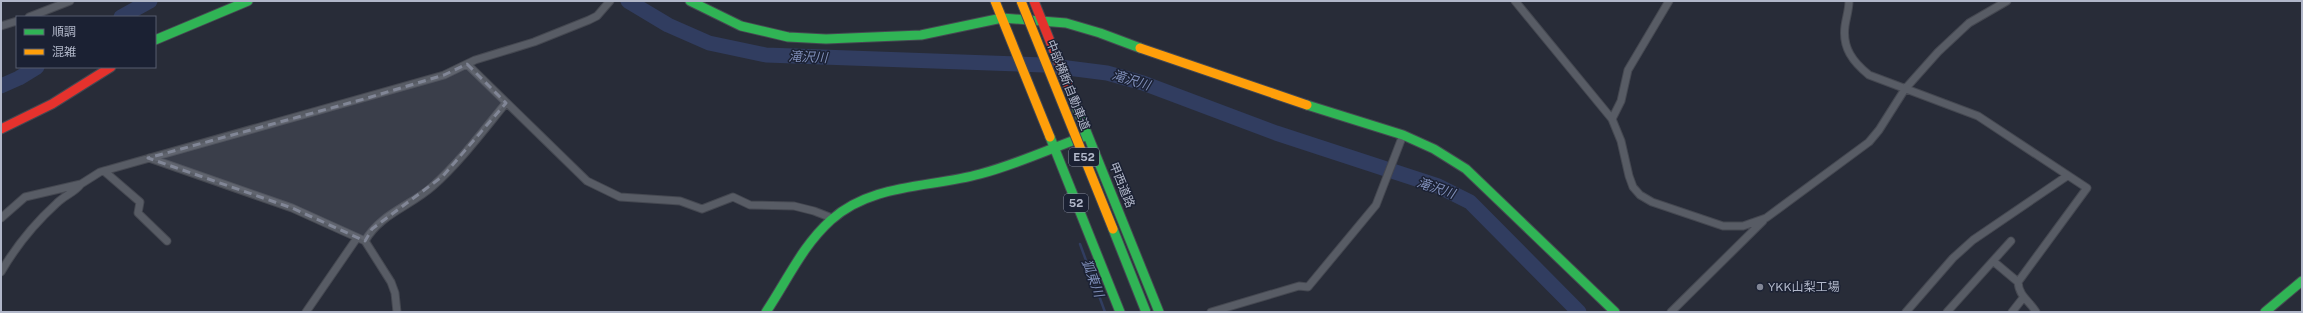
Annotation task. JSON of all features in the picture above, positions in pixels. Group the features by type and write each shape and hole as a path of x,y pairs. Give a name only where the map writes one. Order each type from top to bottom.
{"main road":[{"path":"156,40 248,1"},
{"path":"690,1 741,26 788,37 826,39 921,35 1002,18 1066,23 1100,33 1162,57 1214,72 1286,98 1403,135 1434,149 1466,169 1491,191 1615,312"},
{"name":"52","path":"995,1 1120,312"},
{"name":"中部横断自動車道","path":"1021,1 1146,312"},
{"name":"甲西道路","path":"1034,1 1159,312"},
{"path":"1,129 52,104 109,68"},
{"path":"766,312 801,253 832,218 849,205 880,192 898,187 959,180 981,174 1088,135"},
{"path":"2265,312 2302,281"}],"street":[{"path":"32,16 70,1"},
{"path":"1,218 24,197 81,184 104,171 364,99 444,75 467,64 534,42 589,20 602,10 610,1"},
{"path":"1515,1 1612,119 1621,141 1633,187 1640,195 1652,202 1723,226 1743,226 1766,218"},
{"path":"1612,119 1621,101 1628,70 1670,1"},
{"path":"1849,1 1845,37 1850,56 1869,75 1978,116 2087,188 2018,282 2018,289 2023,298 2036,312"},
{"path":"1671,312 1766,218 1869,142 1906,90 1938,52 1969,23 2007,1"},
{"path":"1,26 16,21"},
{"path":"467,64 587,181 620,197 680,201 702,209 732,198 750,205 794,206 814,211 832,218"},
{"path":"365,241 372,229 433,186 468,149 506,103"},
{"path":"1211,312 1299,286 1308,287 1376,205 1403,135"},
{"path":"148,158 292,208 365,241 391,282 395,293 397,312"},
{"path":"104,171 140,202 138,213 167,241"},
{"path":"1906,312 1953,258 1973,240 1995,223 2067,176"},
{"path":"1,272 23,238 62,198 74,193 81,184"},
{"path":"306,312 357,238"},
{"path":"1947,312 2012,241"},
{"path":"1993,261 2018,282"},
{"path":"2012,312 2023,298"}],"highlighted area":[{"path":"467,64 506,103 443,176 372,229 365,241 292,208 148,158 364,99 444,75"}],"waterway":[{"name":"滝沢川","path":"123,16 150,1"},
{"name":"滝沢川","path":"628,1 668,25 709,43 766,55 1044,65 1107,73 1143,83 1276,133 1438,186 1470,202 1579,312"},
{"name":"滝沢川","path":"1,86 19,78 35,68"},
{"name":"狐東川","path":"1080,244 1105,312"}],"traffic: fast":[{"path":"156,40 248,1"},
{"path":"690,1 741,26 788,37 826,39 921,35 1002,18 1066,23 1100,33 1140,48"},
{"path":"1068,86 1159,312"},
{"path":"1307,105 1403,135 1434,149 1466,169 1615,312"},
{"path":"1050,137 1120,312"},
{"path":"766,312 803,252 821,230 847,208 865,199 902,188 980,174 1019,162 1083,137"},
{"path":"1113,229 1146,312"},
{"path":"2265,312 2302,281"}],"traffic: slow":[{"path":"995,1 1050,137"},
{"path":"1021,1 1113,229"},
{"path":"1140,48 1307,105"}],"traffic: jam":[{"path":"1034,1 1068,86"},
{"path":"1,129 52,104 109,68"}],"place":[{"name":"YKK山梨工場","path":"1760,287"}]}
